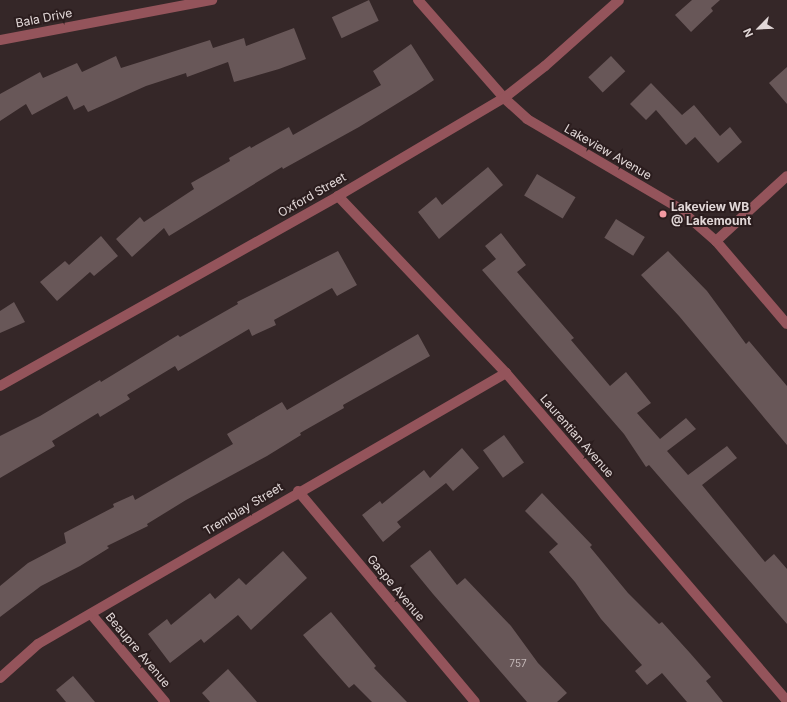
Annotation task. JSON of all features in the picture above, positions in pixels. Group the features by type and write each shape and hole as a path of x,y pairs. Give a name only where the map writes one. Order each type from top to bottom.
{"street":[{"name":"Bala Drive","path":"0,40 212,0"},
{"name":"Lakeview Avenue","path":"418,0 504,98 527,119 677,207 716,241 787,324"},
{"name":"Oxford Street","path":"0,386 338,196 504,98 544,66 619,0"},
{"path":"716,241 787,176"},
{"name":"Laurentian Avenue","path":"338,196 506,373 787,701"},
{"name":"Tremblay Street","path":"0,678 38,644 298,491 506,373"},
{"name":"Gaspe Avenue","path":"298,491 475,702"},
{"name":"Beaupre Avenue","path":"91,614 165,702"}],"building":[{"path":"369,0 379,21 342,38 332,17"},
{"path":"692,0 720,0 711,8 713,11 691,32 675,15"},
{"path":"294,28 306,59 279,69 234,82 228,62 187,77 186,73 146,86 88,112 84,105 74,110 67,96 32,115 26,104 0,121 0,94 40,72 43,78 77,63 82,72 116,56 121,68 210,40 213,48 244,38 246,46"},
{"path":"411,44 434,80 416,92 359,127 283,169 282,167 169,236 164,228 132,257 116,239 140,217 144,222 194,189 191,183 230,161 229,158 250,146 251,148 289,127 293,135 381,85 373,71"},
{"path":"611,56 625,71 603,93 588,77"},
{"path":"787,67 787,104 769,83"},
{"path":"651,83 682,115 694,105 720,136 730,127 742,142 718,163 695,137 686,145 656,110 646,120 630,104"},
{"path":"488,167 503,185 439,239 418,212 436,197 442,205"},
{"path":"537,174 576,197 563,219 524,195"},
{"path":"616,219 645,237 633,256 604,238"},
{"path":"501,233 526,265 517,272 574,338 571,340 610,386 626,372 651,403 637,413 660,439 686,418 696,429 667,451 688,475 727,446 737,458 702,485 765,562 774,554 787,569 787,624 649,465 646,467 624,434 482,270 496,259 485,246"},
{"path":"101,236 118,256 94,276 90,272 57,301 40,282 65,261 69,265"},
{"path":"338,251 357,285 337,296 332,288 274,320 276,325 252,336 249,329 178,371 175,366 127,395 130,399 100,417 98,413 52,441 55,446 0,478 0,436 40,416 100,380 101,382 178,335 180,337 238,304 237,302"},
{"path":"668,251 707,291 746,344 749,341 787,386 787,445 679,316 641,275"},
{"path":"14,302 25,322 0,333 0,311"},
{"path":"418,334 430,356 343,405 344,408 300,433 301,435 267,456 186,500 147,524 148,526 107,546 109,548 80,566 41,586 0,617 0,586 28,563 66,543 64,533 114,507 113,504 133,495 135,500 233,444 227,434 282,402 287,410"},
{"path":"504,435 524,463 503,478 483,450"},
{"path":"462,448 479,468 453,491 446,483 397,522 401,527 383,542 362,515 380,501 382,504 424,470 430,478"},
{"path":"542,493 592,545 590,547 628,593 659,624 662,622 711,677 706,681 723,702 687,702 662,673 647,685 635,671 642,665 601,619 575,582 549,552 558,544 525,511"},
{"path":"430,550 457,585 465,578 511,626 538,663 567,693 557,702 527,702 433,594 410,566"},
{"path":"283,551 307,578 251,630 238,615 204,643 201,639 170,663 148,634 167,619 171,625 210,593 215,599 239,578 246,585"},
{"path":"331,612 376,666 374,668 407,702 372,702 354,684 349,688 319,654 303,635"},
{"path":"228,669 257,702 210,702 202,693"},
{"path":"73,676 95,702 66,702 56,690"}],"place":[{"name":"Lakeview WB @ Lakemount","path":"663,214"}]}
